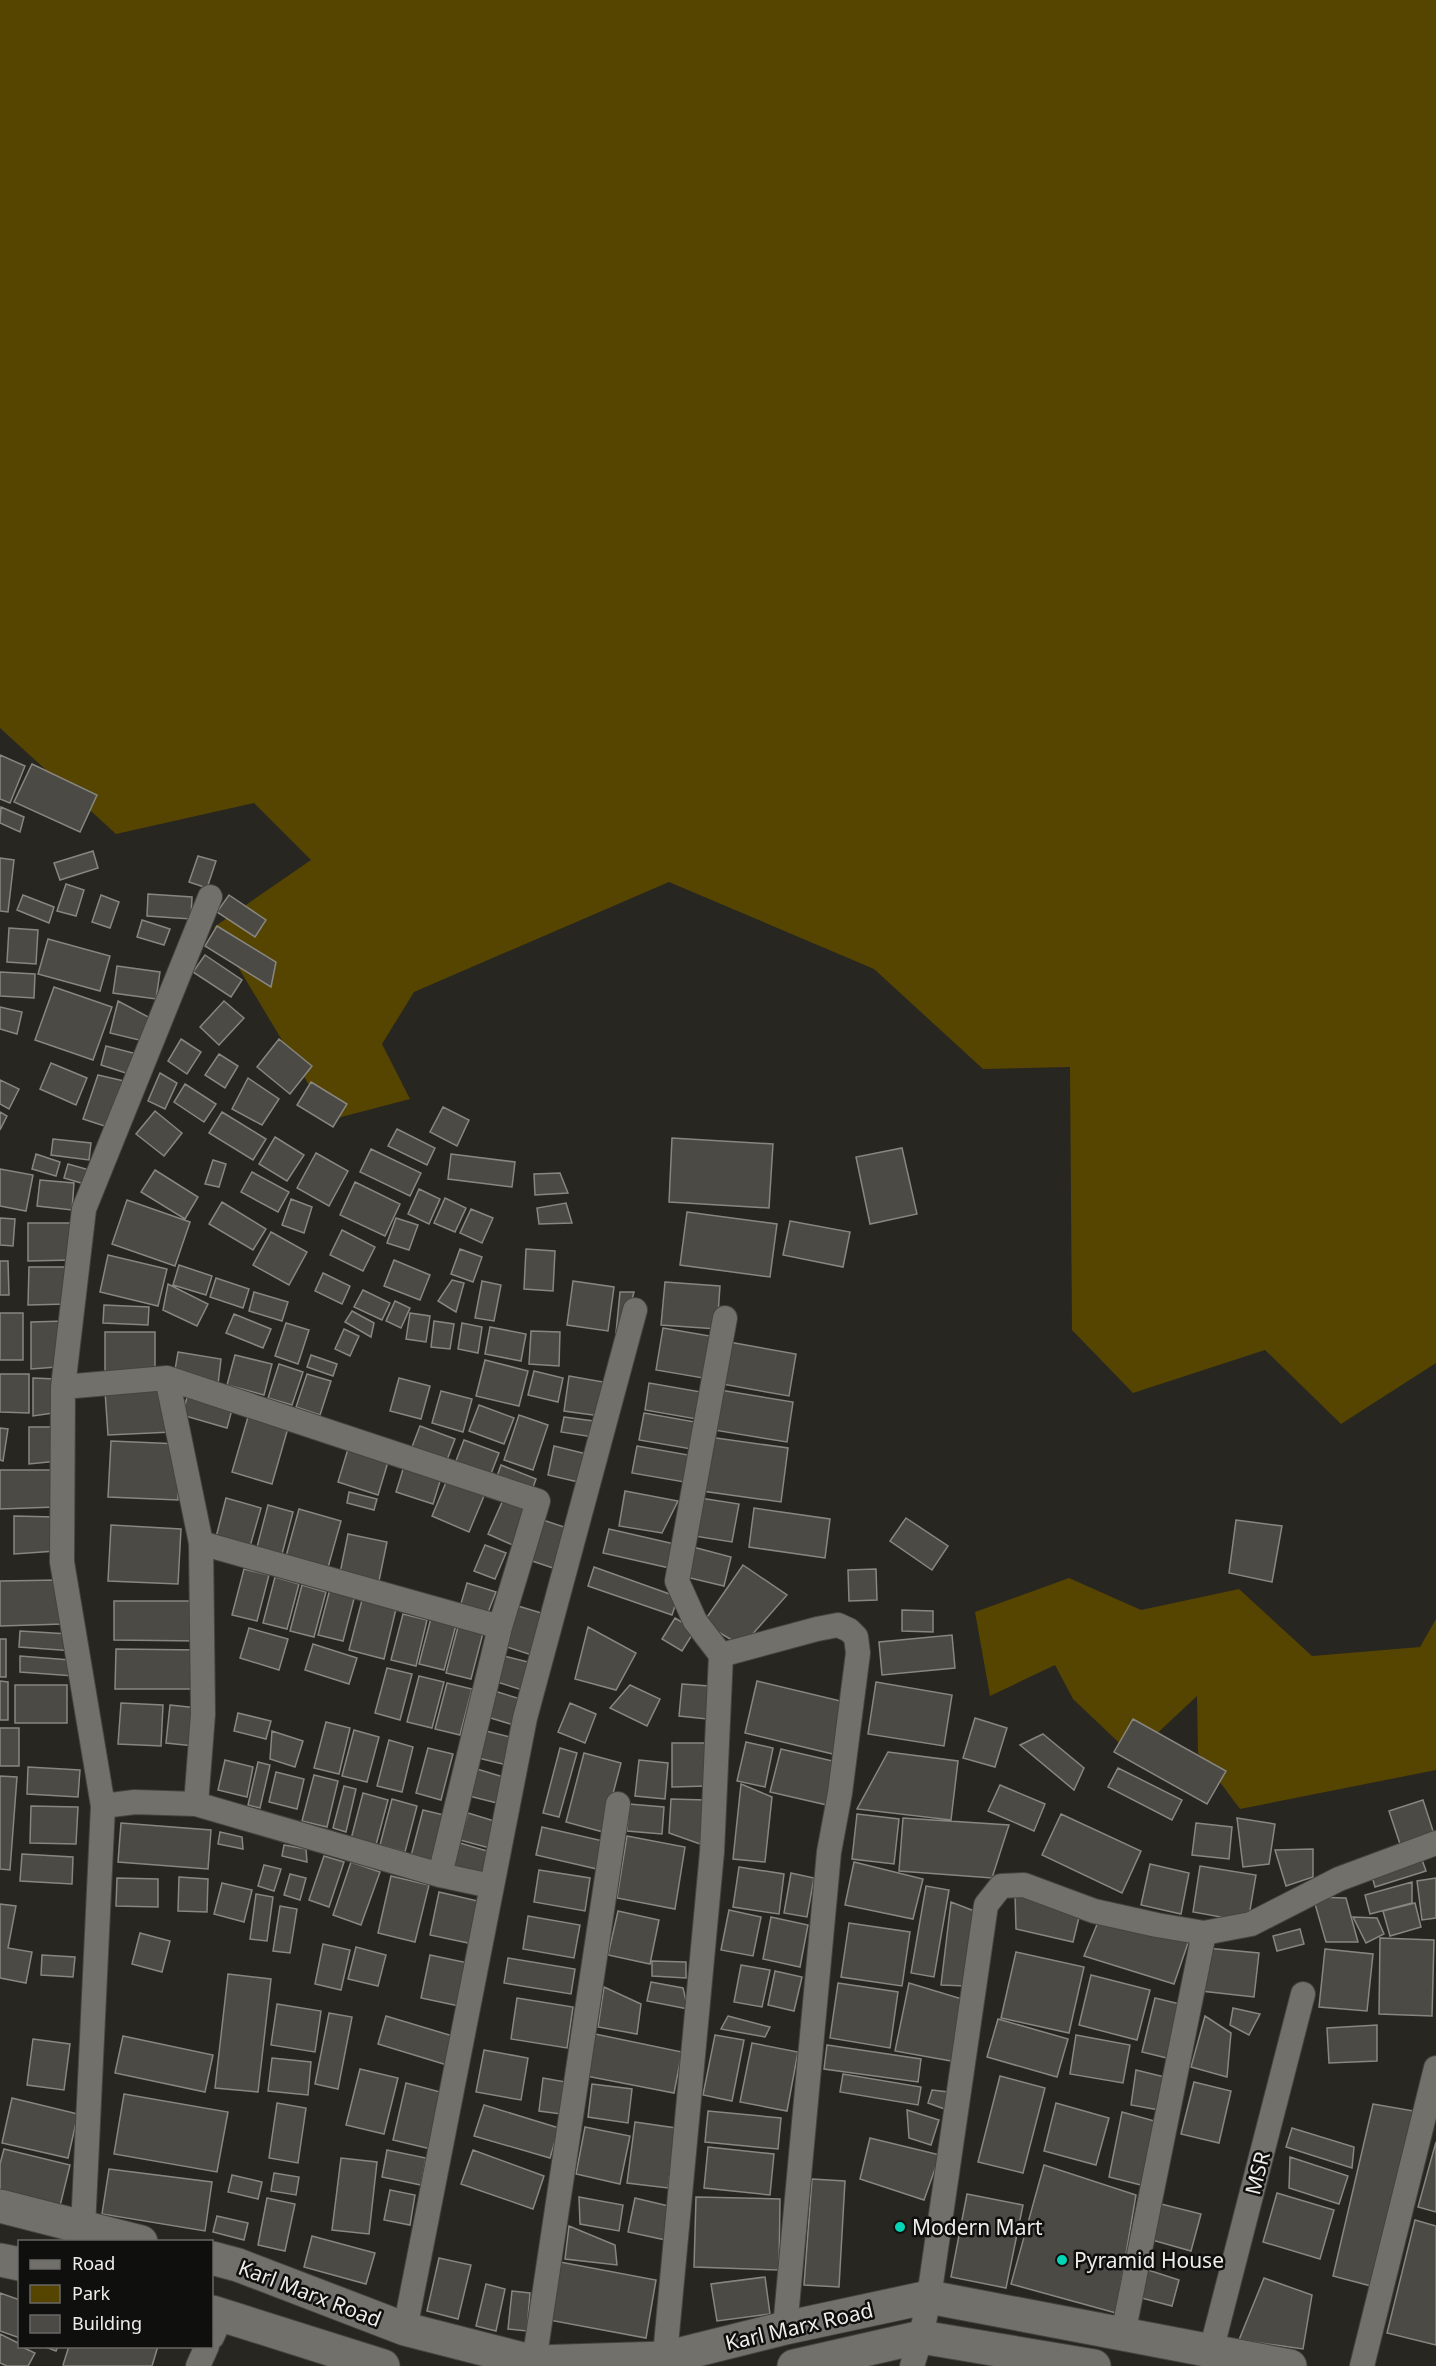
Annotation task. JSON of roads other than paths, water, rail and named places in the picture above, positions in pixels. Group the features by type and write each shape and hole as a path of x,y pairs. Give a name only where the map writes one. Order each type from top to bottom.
{"main road":[{"path":"0,2205 137,2240"},
{"name":"Karl Marx Road","path":"213,2258 238,2265 405,2329 534,2362 665,2362 785,2328 928,2297 1290,2366"},
{"path":"0,2260 18,2264"},
{"name":"Karl Marx Road","path":"215,2322 383,2366"},
{"name":"Karl Marx Road","path":"794,2366 916,2351 1094,2366"}],"street":[{"path":"83,2228 103,1806 62,1562 63,1387 84,1209 210,897"},
{"path":"405,2329 525,1718 635,1310"},
{"path":"665,2362 712,1852 721,1655 695,1622 677,1581 725,1318"},
{"path":"63,1387 167,1378 538,1501 500,1627 440,1875"},
{"path":"167,1378 201,1543 203,1714 196,1804"},
{"path":"201,1543 500,1627"},
{"path":"721,1655 838,1625 849,1630 856,1637 858,1653 842,1782 829,1852 785,2328"},
{"path":"103,1806 135,1802 196,1804 440,1875 491,1887"},
{"path":"534,2362 618,1804"},
{"path":"916,2351 928,2297 986,1905 1001,1886 1024,1885 1094,1911 1204,1933 1251,1924 1339,1879 1436,1843"},
{"path":"1123,2334 1204,1933"},
{"name":"MSR","path":"1210,2351 1303,1994"},
{"path":"1362,2366 1436,2068"},
{"path":"198,2366 206,2348"}],"place":[{"name":"Modern Mart","path":"900,2227"},
{"name":"Pyramid House","path":"1062,2260"}]}
